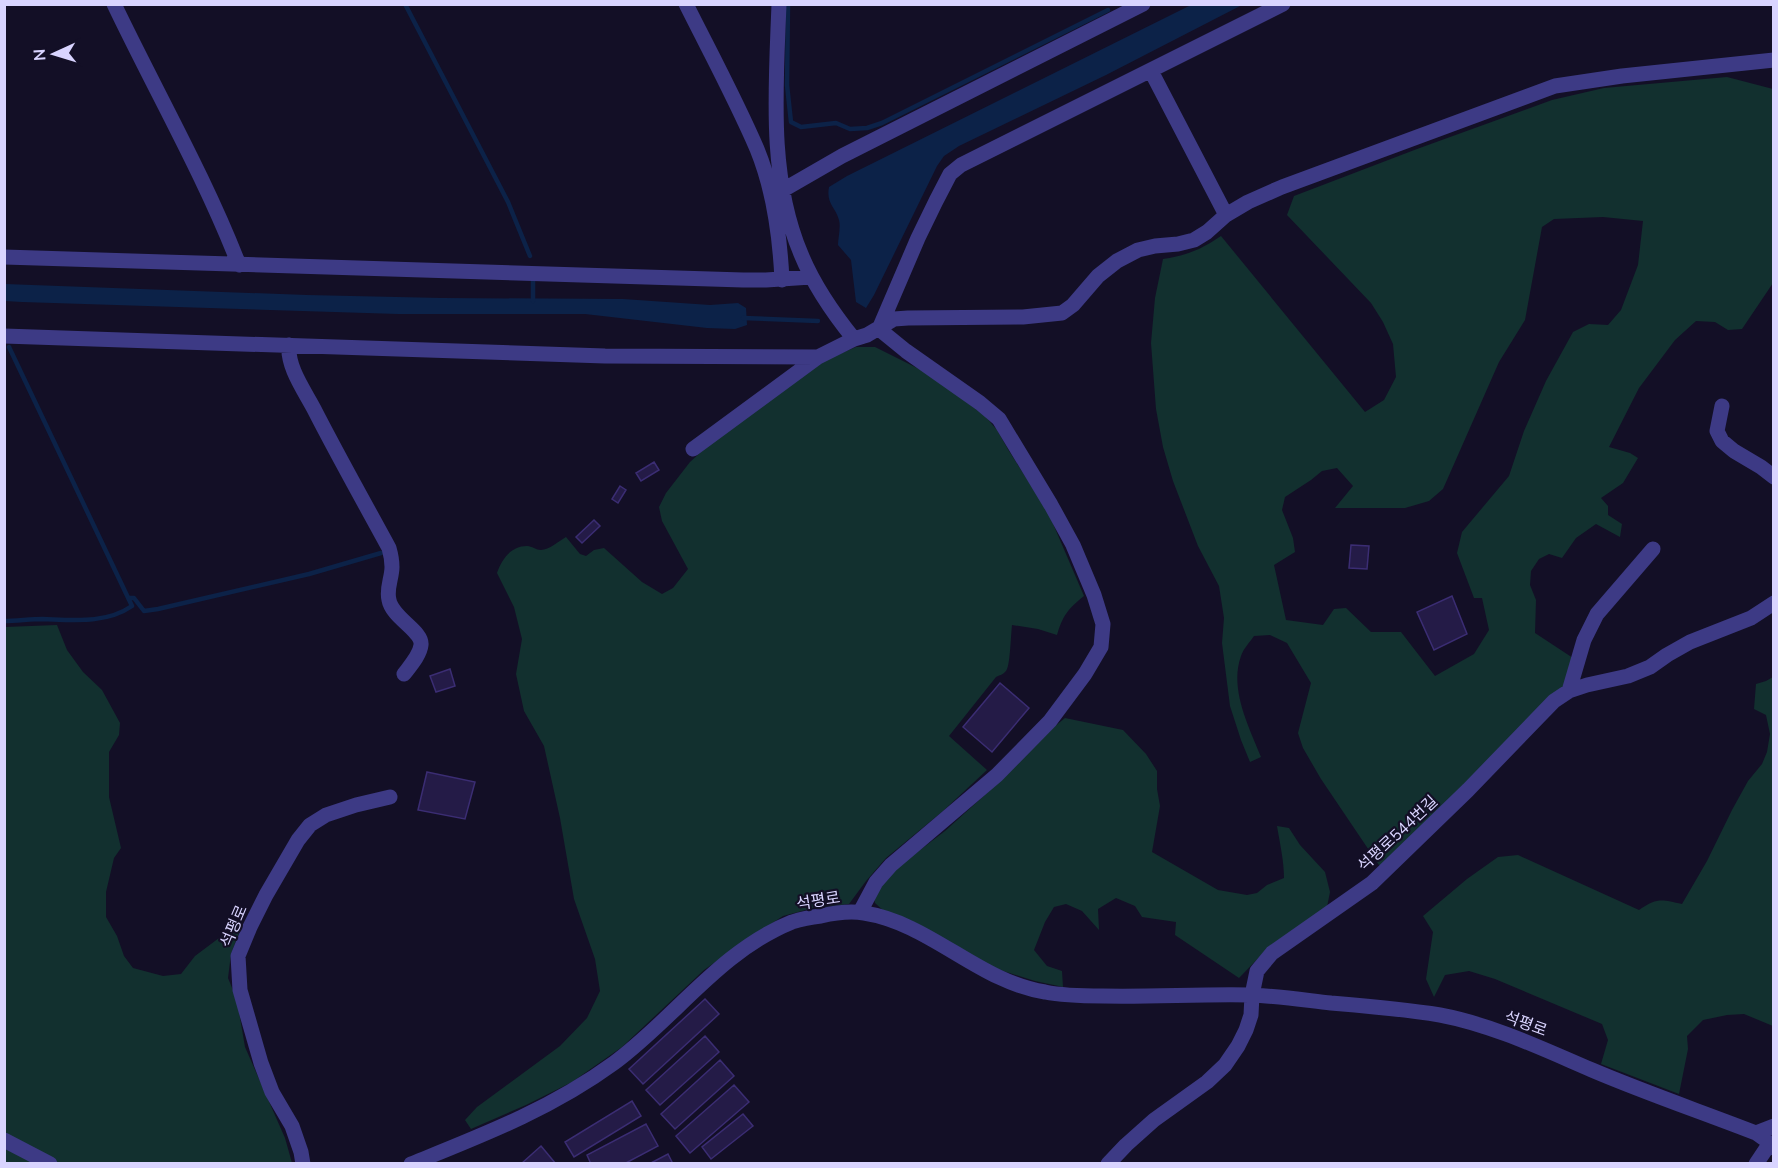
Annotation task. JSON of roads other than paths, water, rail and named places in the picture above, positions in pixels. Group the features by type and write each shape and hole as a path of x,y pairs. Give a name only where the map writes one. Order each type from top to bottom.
{"street":[{"path":"114,4 198,169 239,265"},
{"path":"686,4 757,150 772,204 782,280"},
{"path":"779,4 776,83 777,150 787,214 811,277 830,308 854,339"},
{"path":"783,190 842,156 1119,10 1143,4"},
{"path":"879,328 918,238 950,174 961,165 1283,4"},
{"path":"693,449 818,357 867,335 894,319 1023,317 1062,313 1073,305 1098,276 1117,261 1138,250 1194,240 1226,215 1282,187 1555,87 1622,76 1773,60"},
{"path":"1151,71 1226,215"},
{"path":"4,257 743,280 811,277"},
{"path":"860,912 876,882 891,864 997,775 1050,722 1085,674 1101,647 1103,624 1094,595 1073,545 999,419 981,403 906,351 879,328"},
{"path":"4,336 605,356 818,357"},
{"path":"289,345 288,355 297,376 333,448 389,548 392,559 388,586 390,604 421,640 417,656 404,674"},
{"path":"1722,406 1717,431 1722,441 1773,477"},
{"path":"1569,691 1584,640 1598,614 1653,549"},
{"name":"석평로544번길","path":"1252,995 1257,971 1272,953 1372,883 1468,790 1554,701 1569,691 1628,676 1650,667 1690,642 1751,618 1773,603"},
{"name":"석평로","path":"303,1164 291,1126 272,1092 261,1063 240,990 238,956 266,895 298,840 310,825 326,815 390,797"},
{"name":"석평로","path":"411,1164 529,1115 586,1082 642,1040 702,983 760,939 792,922 806,918 860,912 890,918 1012,983 1042,992 1132,997 1252,995 1443,1016 1540,1047 1594,1071 1756,1133 1772,1146"},
{"path":"1108,1164 1126,1144 1154,1120 1207,1082 1225,1065 1238,1047 1246,1030 1251,1015 1252,995"},
{"path":"1756,1133 1773,1126"},
{"path":"4,1140 50,1164"},
{"path":"1756,1164 1772,1146"}],"water":[{"path":"1191,5 1242,5 1106,75 959,146 944,156 874,295 866,308 856,302 851,260 838,245 840,223 830,201 829,187"},
{"path":"5,284 307,295 623,299 710,305 738,303 746,308 747,325 735,329 707,328 585,314 398,314 22,302 5,301"}],"waterway":[{"path":"405,4 508,202 530,256"},
{"path":"788,4 787,85 791,122 801,127 836,123 850,129 867,128 882,123 1108,10"},
{"path":"533,280 533,301"},
{"path":"743,318 818,321"},
{"path":"4,621 89,620 111,616 132,606 9,347"},
{"path":"129,598 134,598 144,611 158,609 309,574 381,553"}]}
